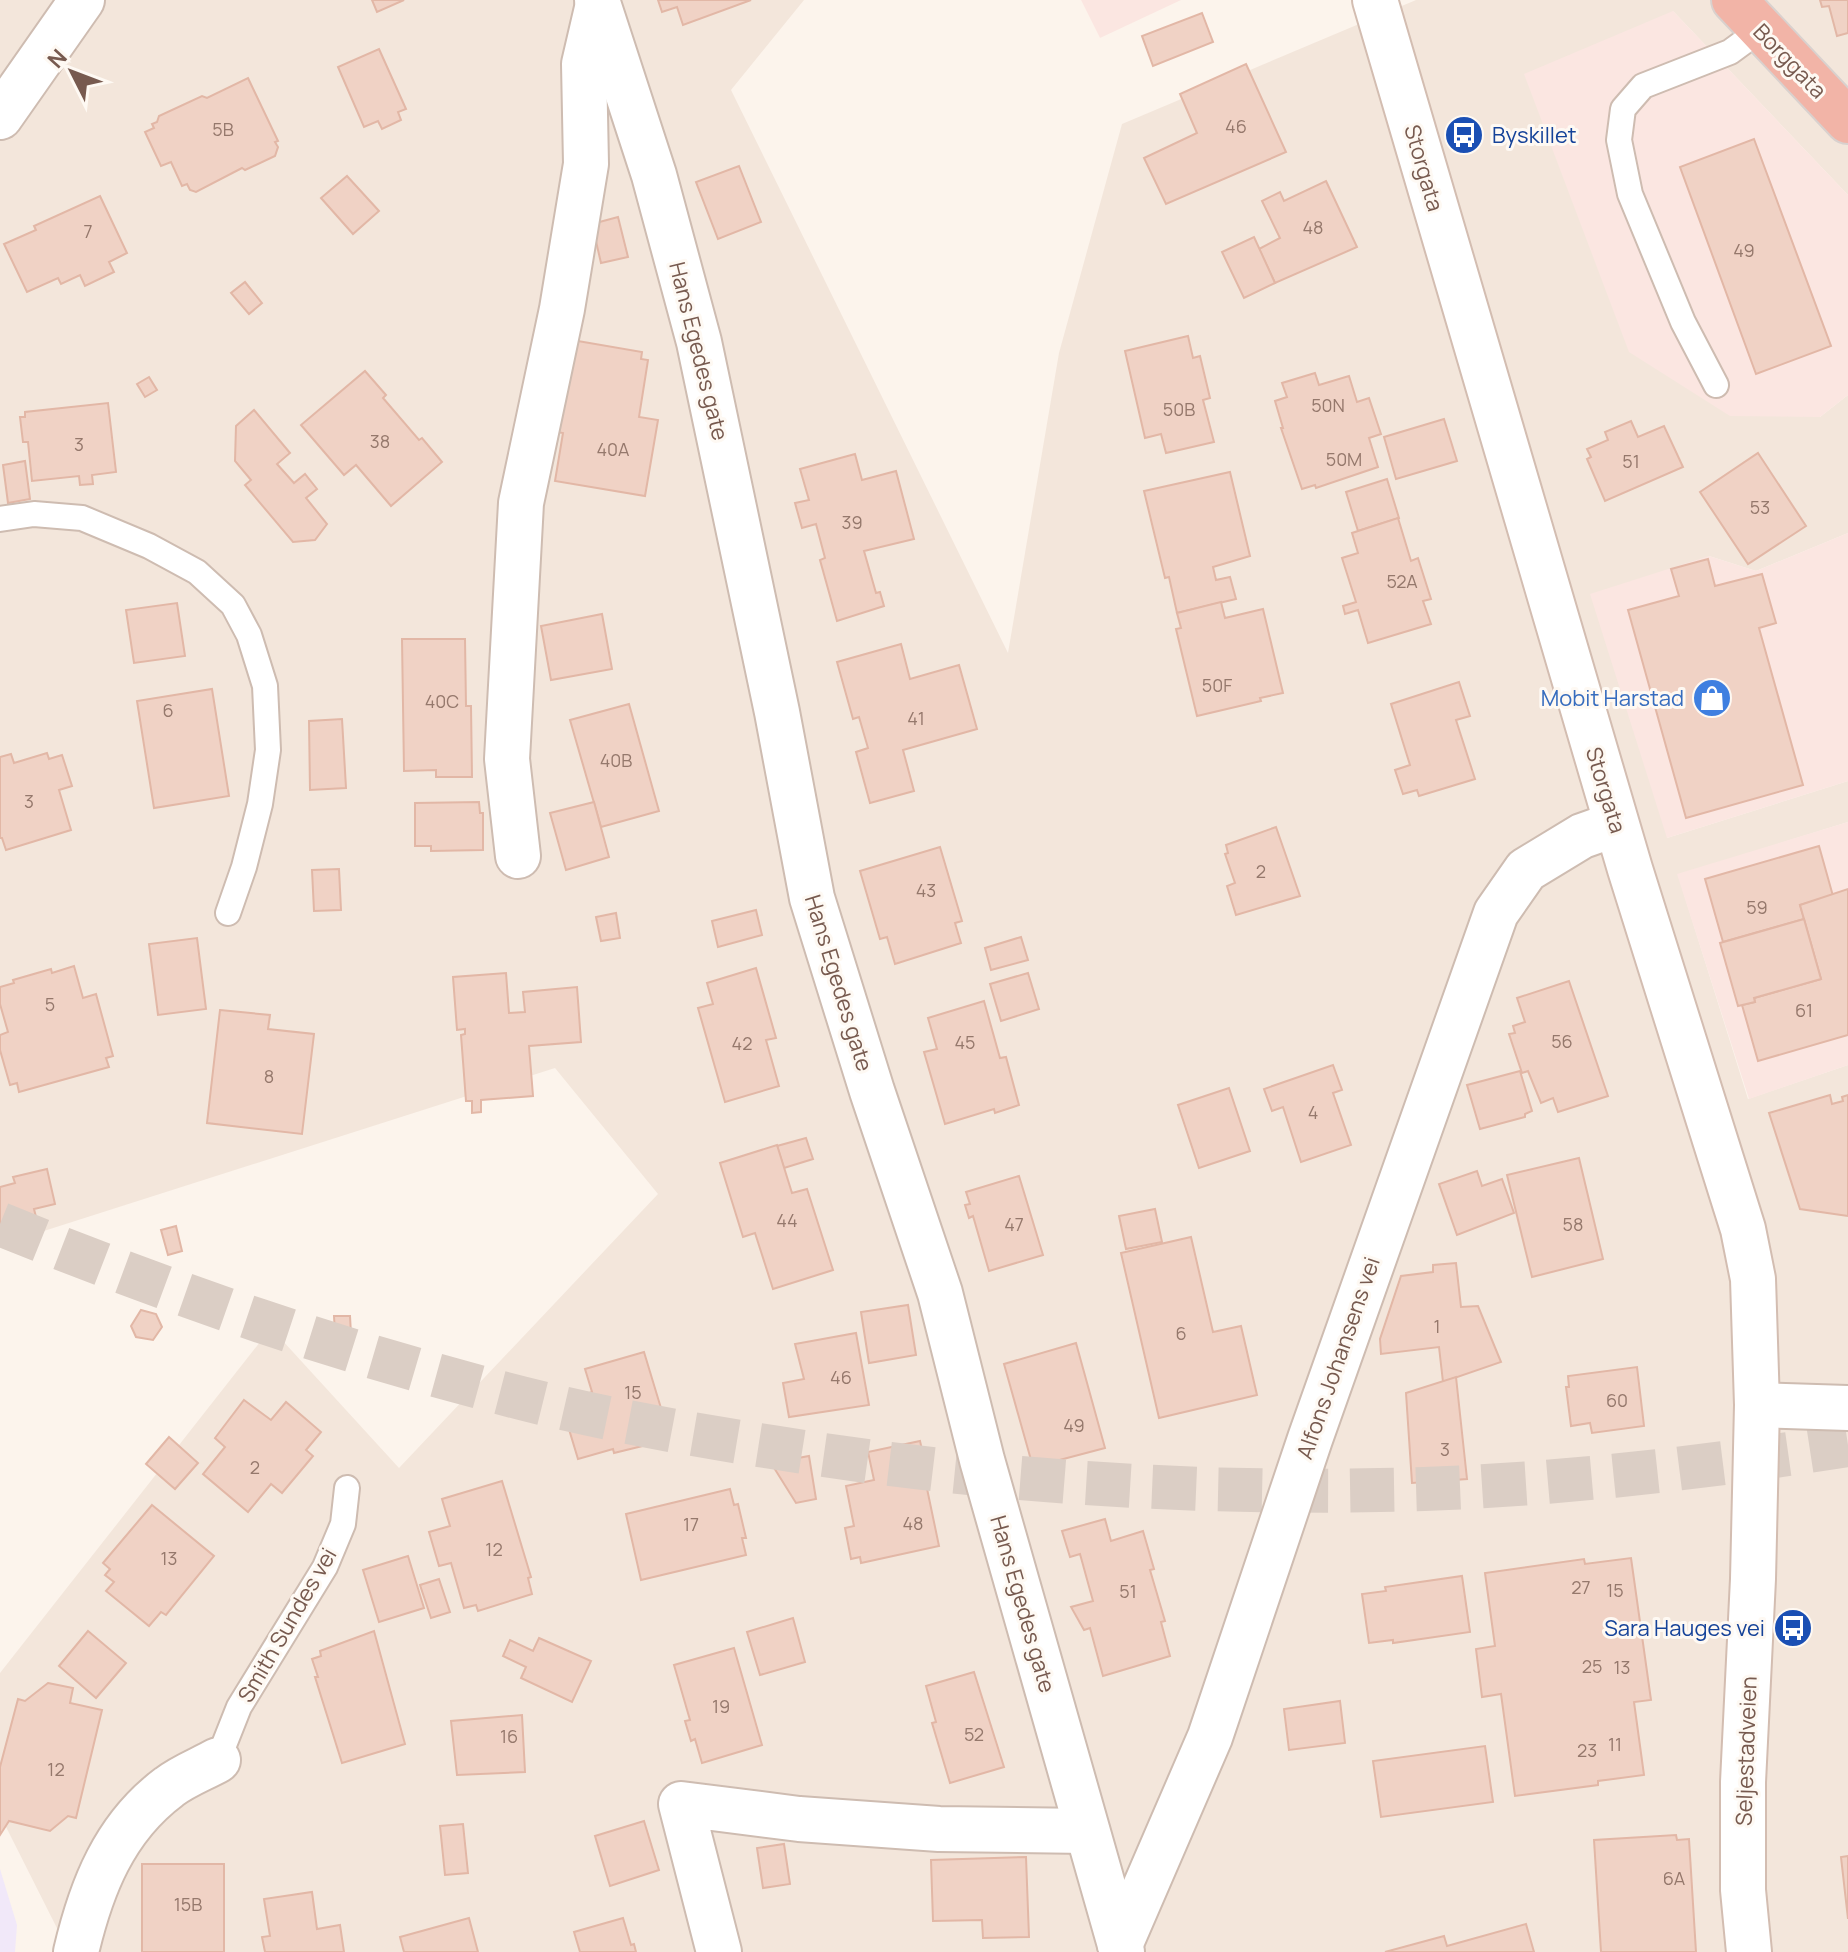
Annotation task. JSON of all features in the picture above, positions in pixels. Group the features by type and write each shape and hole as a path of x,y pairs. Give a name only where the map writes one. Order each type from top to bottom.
{"highway":[{"name":"Borggata","path":"1747,15 1848,121"}],"street":[{"path":"0,117 82,0"},
{"name":"Storgata","path":"1375,0 1616,824 1743,1229 1753,1279 1757,1405"},
{"name":"Hans Egedes gate","path":"518,856 507,759 521,503 562,309 586,164 584,64 598,2"},
{"name":"Hans Egedes gate","path":"598,2 654,175 699,342 771,682 812,898 872,1091 940,1293 982,1460 1121,1949"},
{"name":"Alfons Johansens vei","path":"1121,1949 1210,1737 1315,1424 1496,913 1526,870 1582,836 1616,824"},
{"path":"1757,1405 1848,1408"},
{"name":"Seljestadveien","path":"1749,1952 1743,1890 1743,1782 1753,1579 1757,1405"},
{"path":"76,1952 86,1910 111,1851 125,1831 140,1812 171,1785 218,1760"},
{"path":"719,1952 681,1804 799,1819 939,1829 1087,1831"}],"lane":[{"path":"1716,385 1683,322 1630,194 1619,140 1623,109 1643,86 1730,52 1747,15"},
{"path":"0,519 34,514 82,518 149,546 197,572 233,605 249,635 265,686 268,750 260,804 228,913"},
{"name":"Smith Sundes vei","path":"218,1760 239,1707 325,1567 343,1524 347,1488"}],"shaded area":[{"path":"0,0 804,0 731,90 1008,653 1059,353 1122,124 1416,0 1848,0 1848,195 1673,11 1820,417 1848,395 1848,533 1756,571 1709,556 1667,838 1848,781 1848,822 1678,875 1748,1099 1848,1065 1848,1952 69,1952 0,1815 0,1673 271,1328 399,1468 658,1194 555,1068 0,1245"},
{"path":"1081,0 1181,0 1100,38"},
{"path":"1673,11 1848,195 1848,395 1820,417 1730,416 1629,352 1524,74"},
{"path":"1848,533 1848,781 1667,838 1590,594 1709,556 1756,571"},
{"path":"1848,822 1848,1065 1749,1099 1677,874"},
{"path":"0,1869 17,1925 15,1952 0,1952"}],"building":[{"path":"372,0 404,0 377,12"},
{"path":"658,0 751,0 683,25 677,7 662,12"},
{"path":"1820,0 1848,0 1848,33 1837,36 1829,6 1822,7"},
{"path":"1202,13 1213,42 1153,66 1142,36"},
{"path":"379,49 406,109 398,112 401,120 382,129 378,121 364,127 338,67"},
{"path":"1246,64 1286,152 1166,204 1144,158 1197,133 1180,94"},
{"path":"248,78 278,141 275,142 278,147 275,156 245,170 242,168 196,192 190,190 187,184 182,186 171,162 161,166 145,132 154,128 152,124 157,122 159,116"},
{"path":"1754,139 1831,346 1756,374 1680,167"},
{"path":"739,166 761,222 718,239 696,182"},
{"path":"347,176 379,211 353,234 321,198"},
{"path":"1326,181 1357,247 1275,283 1259,249 1280,238 1262,201 1280,192 1284,201"},
{"path":"100,196 127,253 109,262 114,272 85,286 80,275 61,284 58,278 27,292 4,244 36,230 34,226"},
{"path":"618,217 628,257 601,263 592,224"},
{"path":"1254,237 1275,283 1244,298 1222,252"},
{"path":"245,282 262,303 249,314 231,293"},
{"path":"1188,336 1193,358 1200,356 1210,398 1203,400 1214,442 1166,453 1161,434 1145,438 1125,351"},
{"path":"572,340 642,352 641,359 648,360 639,417 658,420 645,496 555,481 563,433 556,432"},
{"path":"365,371 386,395 383,398 442,462 391,506 356,465 344,475 301,425"},
{"path":"1315,373 1319,385 1349,376 1357,402 1369,398 1381,434 1369,438 1378,467 1316,488 1315,485 1302,489 1275,401 1287,397 1282,383"},
{"path":"149,377 157,390 145,397 137,384"},
{"path":"108,403 116,472 92,475 93,484 80,485 79,476 32,481 28,442 23,442 20,417 25,417 25,412"},
{"path":"254,410 290,453 277,464 294,483 305,474 317,489 306,498 327,524 315,540 293,542 245,485 251,480 235,461 236,426"},
{"path":"1444,419 1457,461 1396,479 1384,437"},
{"path":"1631,421 1638,437 1664,426 1683,467 1605,501 1587,459 1591,457 1587,449 1608,440 1605,432"},
{"path":"1758,453 1806,526 1748,564 1700,492"},
{"path":"855,454 862,480 896,471 914,539 864,551 876,593 880,592 884,606 837,621 820,560 825,558 816,524 802,528 795,503 809,500 800,469"},
{"path":"25,461 30,499 8,503 3,465"},
{"path":"1230,472 1250,556 1213,567 1216,580 1230,577 1236,599 1177,613 1169,577 1165,578 1144,491"},
{"path":"1387,479 1399,518 1358,531 1346,492"},
{"path":"1398,518 1411,561 1418,558 1431,599 1423,601 1431,624 1368,643 1358,610 1345,614 1343,606 1356,602 1342,558 1358,553 1352,533"},
{"path":"1708,559 1715,586 1762,574 1776,623 1759,628 1803,785 1686,818 1628,610 1679,596 1671,569"},
{"path":"1221,602 1225,618 1263,609 1283,693 1197,716 1176,629 1181,628 1177,613"},
{"path":"177,603 185,656 134,663 126,610"},
{"path":"602,614 612,669 551,680 541,626"},
{"path":"402,639 465,639 466,706 471,706 472,777 436,777 436,770 404,771"},
{"path":"901,644 910,679 959,665 977,729 903,750 914,791 870,803 856,752 868,748 859,717 853,719 837,662"},
{"path":"1459,682 1470,716 1456,720 1475,779 1419,796 1417,790 1403,794 1395,770 1410,765 1391,704"},
{"path":"212,689 229,796 154,808 137,701"},
{"path":"629,704 659,811 601,827 570,720"},
{"path":"342,719 346,788 310,790 309,721"},
{"path":"47,753 49,759 62,755 72,786 59,790 71,830 6,850 0,838 0,757 11,754 14,763"},
{"path":"479,802 480,813 483,813 483,850 431,851 431,846 415,846 415,803"},
{"path":"594,802 609,857 566,870 550,813"},
{"path":"1276,827 1300,896 1236,915 1227,886 1235,883 1225,854 1228,853 1226,845"},
{"path":"1819,846 1833,896 1800,905 1804,919 1723,942 1705,879"},
{"path":"940,847 962,921 955,923 961,943 895,964 887,937 880,939 860,871"},
{"path":"339,869 341,910 314,911 312,870"},
{"path":"1848,889 1848,1035 1758,1061 1742,1005 1755,1002 1754,998 1821,979 1800,905"},
{"path":"756,910 762,935 718,947 712,921"},
{"path":"616,913 620,938 601,941 596,917"},
{"path":"1804,919 1821,979 1754,998 1755,1002 1738,1006 1720,943"},
{"path":"1021,937 1028,960 991,970 985,948"},
{"path":"197,938 206,1009 158,1015 149,944"},
{"path":"74,966 83,998 96,994 113,1056 106,1058 109,1067 19,1092 17,1083 10,1085 0,1050 0,1035 8,1032 0,1004 0,987 51,969 52,973"},
{"path":"756,968 776,1038 766,1040 779,1086 725,1102 698,1008 713,1004 707,983"},
{"path":"506,973 509,1013 525,1012 523,992 577,987 581,1042 529,1046 533,1096 481,1100 481,1112 472,1113 472,1101 466,1101 461,1035 465,1034 465,1029 457,1030 453,977"},
{"path":"1028,973 1039,1009 1001,1021 990,984"},
{"path":"1569,981 1608,1096 1558,1112 1553,1098 1541,1103 1528,1071 1522,1073 1509,1034 1515,1033 1513,1026 1525,1022 1517,998"},
{"path":"984,1001 1000,1058 1006,1057 1019,1105 945,1124 924,1052 937,1049 928,1018"},
{"path":"220,1010 270,1015 268,1029 314,1034 302,1134 207,1123"},
{"path":"1333,1065 1342,1090 1333,1093 1351,1145 1301,1162 1283,1107 1272,1111 1264,1089"},
{"path":"1520,1071 1532,1111 1525,1117 1480,1129 1467,1085"},
{"path":"1229,1088 1250,1151 1199,1168 1178,1105"},
{"path":"1830,1095 1832,1104 1843,1101 1842,1097 1848,1095 1848,1216 1800,1209 1769,1113"},
{"path":"806,1138 813,1159 784,1168 777,1146"},
{"path":"777,1145 792,1193 807,1189 833,1270 773,1289 755,1233 743,1237 720,1163"},
{"path":"1579,1158 1603,1259 1532,1277 1507,1175"},
{"path":"47,1169 55,1204 34,1209 40,1233 0,1243 0,1187 15,1183 13,1177"},
{"path":"1477,1171 1482,1186 1502,1179 1514,1213 1457,1235 1439,1184"},
{"path":"1019,1176 1043,1255 989,1271 973,1216 969,1218 965,1205 970,1204 966,1192"},
{"path":"1155,1209 1162,1242 1126,1249 1119,1216"},
{"path":"176,1226 182,1251 168,1255 161,1230"},
{"path":"1191,1237 1213,1332 1241,1326 1257,1395 1159,1418 1121,1253"},
{"path":"1456,1263 1461,1307 1478,1306 1501,1362 1443,1382 1439,1347 1381,1354 1380,1339 1401,1276 1433,1272 1433,1265"},
{"path":"908,1305 916,1355 869,1363 861,1312"},
{"path":"141,1310 156,1314 162,1327 153,1340 136,1337 131,1326"},
{"path":"334,1316 350,1316 351,1334 335,1334"},
{"path":"856,1333 869,1405 789,1417 783,1383 804,1379 795,1344"},
{"path":"1076,1343 1105,1448 1033,1467 1004,1364"},
{"path":"644,1352 667,1428 664,1429 667,1440 614,1453 613,1449 578,1459 565,1416 576,1412 572,1400 592,1392 585,1369"},
{"path":"1637,1367 1644,1426 1592,1433 1590,1423 1571,1426 1566,1387 1569,1387 1568,1376"},
{"path":"1456,1377 1467,1479 1412,1483 1406,1393"},
{"path":"244,1400 271,1420 286,1402 321,1432 306,1450 313,1456 282,1493 271,1484 248,1512 203,1474 225,1447 215,1438"},
{"path":"169,1437 198,1463 175,1489 146,1464"},
{"path":"920,1441 928,1476 905,1481 906,1484 925,1479 939,1546 861,1563 860,1557 851,1559 845,1528 854,1526 846,1486 874,1480 868,1452"},
{"path":"809,1456 816,1499 796,1503 771,1463"},
{"path":"502,1481 531,1577 528,1578 532,1594 478,1611 476,1605 464,1608 451,1563 439,1566 429,1532 450,1526 442,1499"},
{"path":"730,1489 734,1505 738,1504 746,1538 742,1538 746,1555 641,1580 626,1514"},
{"path":"152,1505 214,1556 166,1615 161,1612 149,1626 106,1591 114,1582 105,1575 110,1569 103,1563"},
{"path":"1105,1519 1111,1541 1143,1531 1154,1569 1150,1570 1165,1621 1161,1622 1170,1656 1103,1676 1090,1628 1084,1630 1071,1607 1093,1601 1080,1554 1070,1557 1062,1531"},
{"path":"408,1556 424,1608 379,1622 363,1570"},
{"path":"1631,1558 1651,1700 1634,1702 1644,1775 1598,1781 1598,1785 1515,1796 1501,1694 1482,1697 1476,1649 1495,1646 1485,1573 1584,1559 1585,1564"},
{"path":"1462,1576 1470,1632 1393,1643 1393,1640 1369,1643 1362,1594 1386,1591 1385,1587"},
{"path":"439,1579 450,1612 431,1618 420,1585"},
{"path":"793,1618 805,1662 760,1675 747,1632"},
{"path":"88,1631 126,1663 96,1698 59,1666"},
{"path":"374,1631 405,1744 342,1763 312,1659 321,1656 320,1651"},
{"path":"539,1638 591,1661 572,1702 521,1678 526,1667 503,1656 510,1640 533,1651"},
{"path":"734,1648 762,1745 702,1763 695,1739 691,1741 685,1721 690,1720 674,1665"},
{"path":"974,1672 1004,1767 950,1783 932,1723 936,1722 926,1686"},
{"path":"48,1683 73,1688 70,1703 102,1710 76,1818 68,1816 50,1831 9,1821 0,1835 0,1767 18,1699 25,1701"},
{"path":"1340,1701 1345,1743 1289,1750 1284,1709"},
{"path":"522,1715 525,1772 457,1775 451,1721"},
{"path":"1485,1746 1493,1802 1381,1817 1373,1761"},
{"path":"644,1821 659,1870 610,1886 595,1836"},
{"path":"463,1824 468,1873 445,1875 440,1826"},
{"path":"1676,1835 1677,1840 1689,1839 1696,1952 1601,1952 1594,1840"},
{"path":"784,1844 790,1884 763,1888 757,1848"},
{"path":"1848,1856 1848,1919 1841,1857"},
{"path":"1026,1857 1029,1937 983,1938 982,1920 933,1921 931,1860"},
{"path":"142,1864 224,1864 224,1952 142,1952"},
{"path":"312,1892 317,1929 340,1925 344,1952 265,1952 262,1937 270,1936 264,1899"},
{"path":"469,1918 478,1952 404,1952 400,1937"},
{"path":"623,1918 636,1952 580,1952 574,1932"},
{"path":"1526,1924 1534,1952 1385,1952 1444,1936 1447,1946"}],"tunnel":[{"path":"0,1224 258,1320 521,1398 709,1437 934,1469 1015,1478 1179,1488 1424,1489 1637,1473 1848,1445"}],"place":[{"name":"Byskillet","path":"1464,135"},
{"name":"Mobit Harstad","path":"1712,698"},
{"name":"Sara Hauges vei","path":"1793,1628"}]}
